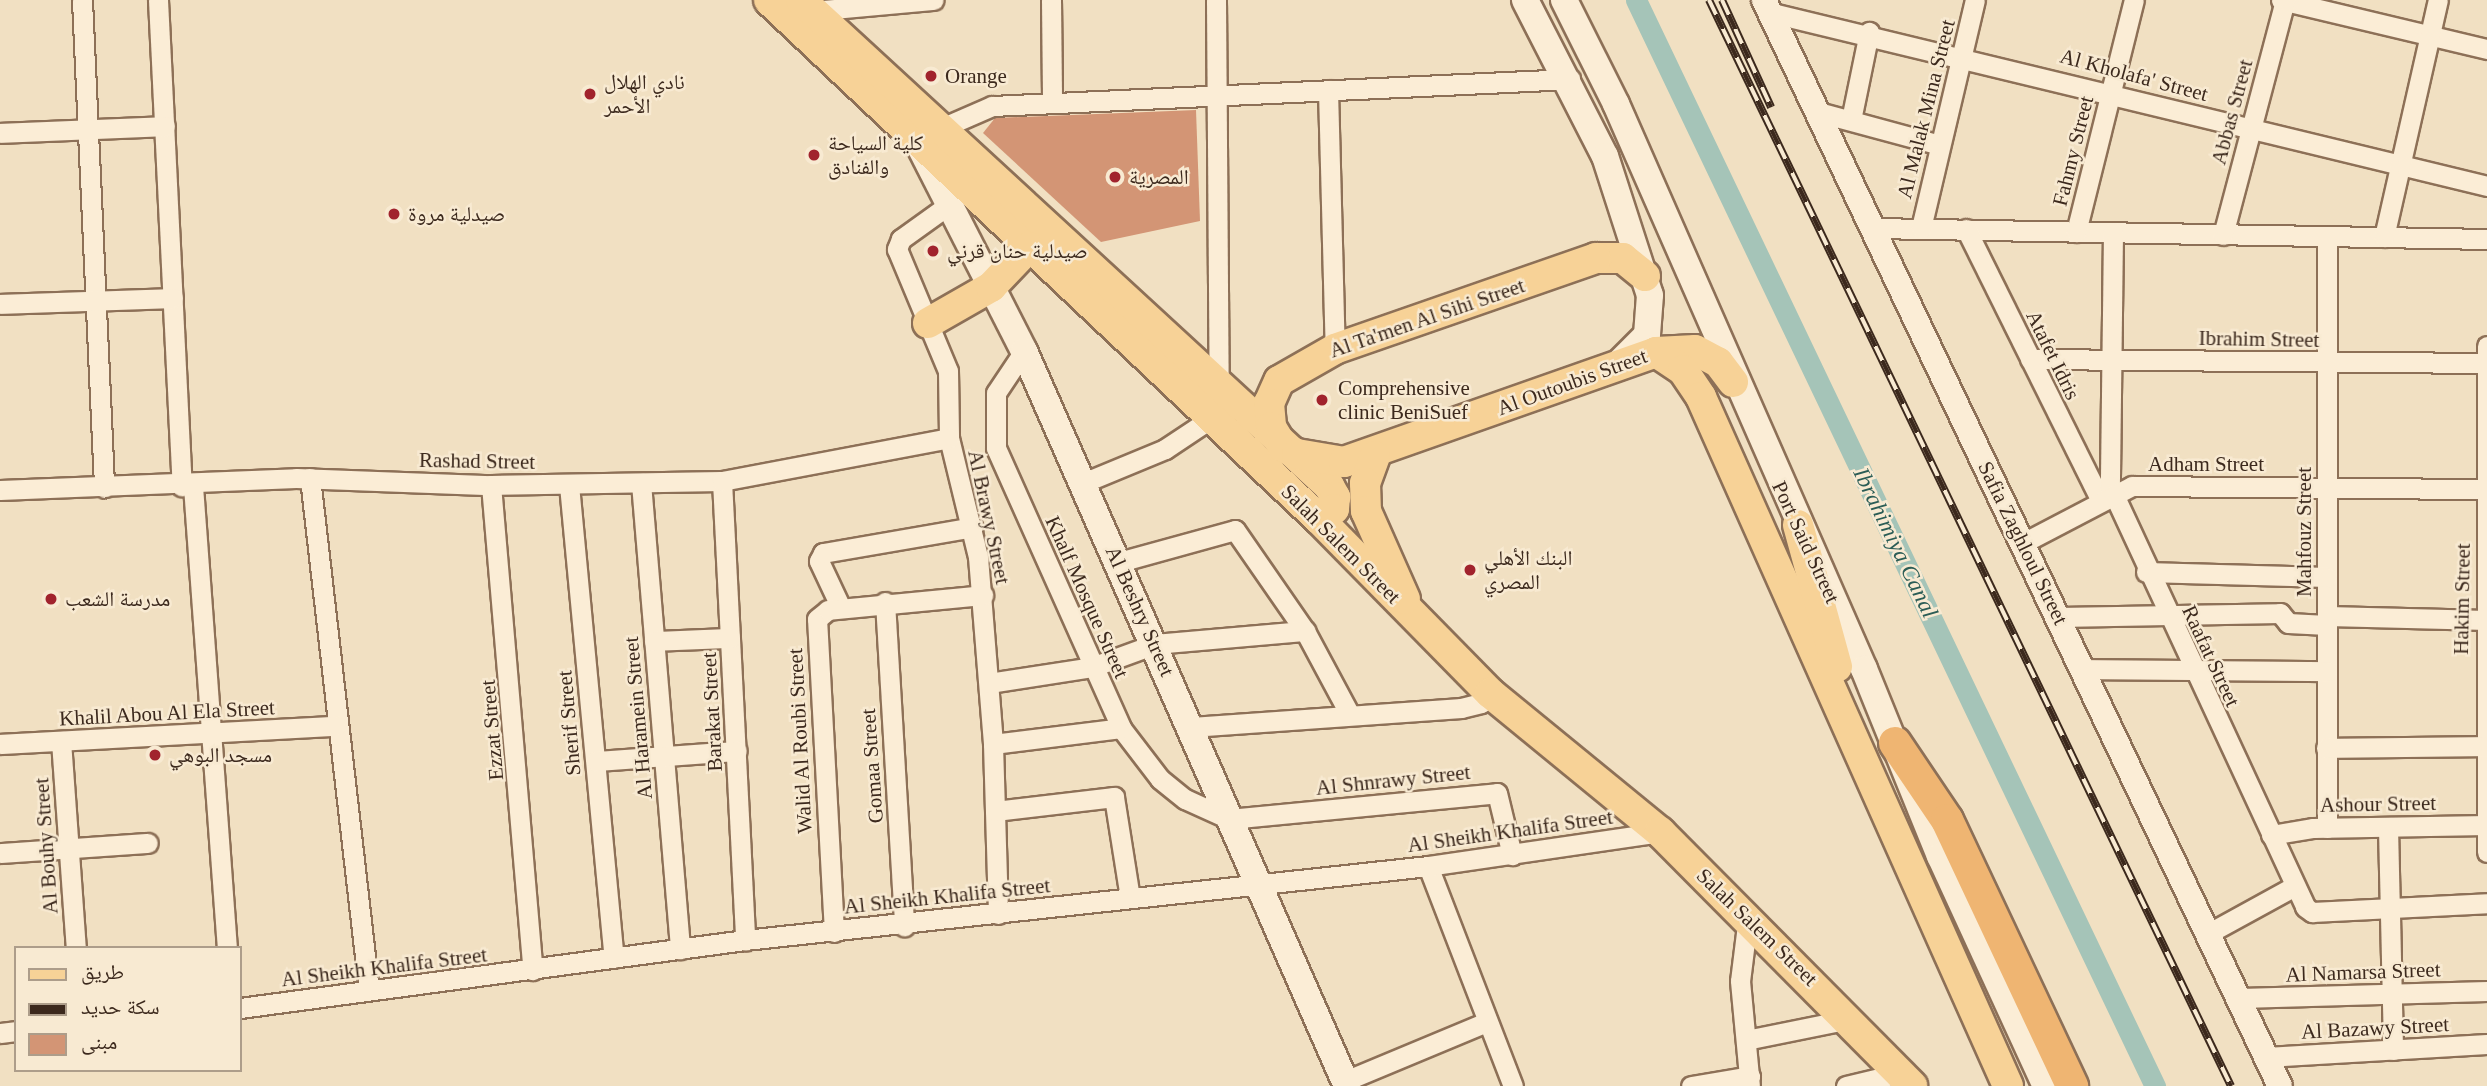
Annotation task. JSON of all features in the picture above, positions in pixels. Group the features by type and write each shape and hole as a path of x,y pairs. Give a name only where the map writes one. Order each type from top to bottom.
{"highway":[{"path":"1895,743 1947,820 2072,1086"}],"main road":[{"name":"Salah Salem Street","path":"769,0 1333,491 1334,509 1319,519"},
{"path":"1525,0 1570,79 1616,186 1645,276 1651,322 1640,347 1618,364"},
{"path":"1545,0 1568,44 1616,104"},
{"name":"Port Said Street","path":"1564,0 1616,104 1734,382 2046,1086"},
{"name":"Salah Salem Street","path":"806,5 1029,247 1319,519 1490,693 1660,832 1850,1018 1906,1080"},
{"name":"Al Beshry Street","path":"928,136 947,206 1024,351 1191,727 1256,886 1346,1083"},
{"path":"929,323 991,287 1029,247"},
{"name":"Al Ta'men Al Sihi Street","path":"1283,447 1270,427 1273,391 1287,372 1335,349 1596,258 1623,258 1645,276"},
{"path":"1645,276 1668,287 1682,276 1681,258"},
{"name":"Al Outoubis Street","path":"1283,447 1328,462 1375,456 1656,352 1695,350 1717,362 1734,382"},
{"path":"1656,352 1683,370 1701,397 2008,1086"},
{"path":"1375,456 1365,483 1366,511 1411,613"},
{"path":"1798,525 1826,618 1844,713"}],"street":[{"path":"82,0 104,488"},
{"path":"158,0 173,298 188,486 214,733 227,946"},
{"path":"806,5 934,0"},
{"path":"1051,0 1052,103"},
{"path":"1216,0 1220,95 1219,389"},
{"name":"Al Malak Mina Street","path":"1921,228 1975,0"},
{"name":"Fahmy Street","path":"2076,232 2134,0"},
{"path":"2283,0 2487,49"},
{"name":"Abbas Street","path":"2223,235 2283,0"},
{"path":"2384,237 2438,0"},
{"name":"Al Kholafa' Street","path":"1766,6 2487,186"},
{"name":"Safia Zaghloul Street","path":"1766,6 2280,1086"},
{"path":"1851,120 1869,32"},
{"path":"928,136 992,106 1570,79"},
{"path":"1328,90 1335,349"},
{"path":"1818,112 1940,145"},
{"path":"0,133 165,126"},
{"name":"Al Brawy Street","path":"947,206 897,245 948,371 949,438 972,527 983,595 993,744 998,914"},
{"path":"1872,228 2487,239"},
{"name":"Atafet Idris","path":"1966,229 2030,359 2107,498"},
{"name":"Raafat Street","path":"2113,232 2107,498 2165,611 2295,886 2312,912 2487,903"},
{"name":"Mahfouz Street","path":"2327,236 2327,828"},
{"path":"0,304 173,298"},
{"name":"Hakim Street","path":"2487,346 2487,852"},
{"name":"Khalf Mosque Street","path":"1024,351 996,393 996,448 1121,728 1172,790 1229,819"},
{"name":"Ibrahim Street","path":"2030,359 2487,363"},
{"path":"1083,483 1165,449 1210,419"},
{"name":"Rashad Street","path":"0,490 188,486 310,478 491,485 722,481 949,438"},
{"path":"310,478 336,726 369,991"},
{"name":"Barakat Street","path":"722,481 745,940"},
{"name":"Al Haramein Street","path":"641,483 680,949"},
{"name":"Ezzat Street","path":"491,485 533,970"},
{"name":"Sherif Street","path":"569,485 614,958"},
{"name":"Adham Street","path":"2023,543 2132,486 2486,489"},
{"path":"972,527 823,553 819,561 841,608 983,595"},
{"path":"1119,562 1236,530 1305,631 1350,715"},
{"path":"2146,572 2327,577"},
{"name":"Gomaa Street","path":"885,602 905,926"},
{"name":"Walid Al Roubi Street","path":"834,932 817,624 823,612 841,608"},
{"path":"2058,617 2165,611 2282,613 2288,623 2327,620 2486,620"},
{"path":"989,682 1092,667 1155,644 1305,631"},
{"path":"654,641 730,638"},
{"path":"2083,669 2327,671"},
{"path":"1191,727 1461,708 1481,703 1490,693"},
{"name":"Khalil Abou Al Ela Street","path":"0,744 336,726"},
{"path":"993,744 1121,728"},
{"name":"Al Bouhy Street","path":"61,741 76,946"},
{"path":"2326,748 2485,746"},
{"path":"596,761 737,751"},
{"name":"Al Shnrawy Street","path":"1229,819 1493,793 1502,802 1512,855"},
{"path":"995,811 1114,797 1130,898"},
{"name":"Ashour Street","path":"2270,835 2327,828 2486,825"},
{"path":"2388,827 2393,1050"},
{"name":"Al Sheikh Khalifa Street","path":"242,1008 745,940 905,926 1130,898 1427,866 1660,832"},
{"path":"0,853 148,843"},
{"path":"1427,866 1513,1086"},
{"path":"2209,933 2295,886"},
{"path":"1691,1086 1750,1081 1740,981 1748,917"},
{"name":"Al Namarsa Street","path":"2240,998 2487,991"},
{"path":"1746,1040 1850,1018"},
{"path":"1346,1083 1487,1022"},
{"name":"Al Bazawy Street","path":"2266,1057 2487,1044"},
{"path":"1846,1086 1906,1080"}],"building":[{"name":"المصرية","path":"1196,110 1200,221 1101,242 983,133 995,118"}],"waterway":[{"name":"Ibrahimiya Canal","path":"1636,0 2155,1086"}],"railway":[{"path":"1709,0 2231,1086"},
{"path":"1722,0 1771,107"}],"place":[{"name":"Orange","path":"931,76"},
{"name":"نادي الهلال الأحمر","path":"590,94"},
{"name":"كلية السياحة والفنادق","path":"814,155"},
{"name":"المصرية","path":"1115,177"},
{"name":"صيدلية مروة","path":"394,214"},
{"name":"صيدلية حنان قرني","path":"933,251"},
{"name":"Comprehensive clinic BeniSuef","path":"1322,400"},
{"name":"البنك الأهلي المصري","path":"1470,570"},
{"name":"مدرسة الشعب","path":"51,599"},
{"name":"مسجد البوهي","path":"155,755"}]}
